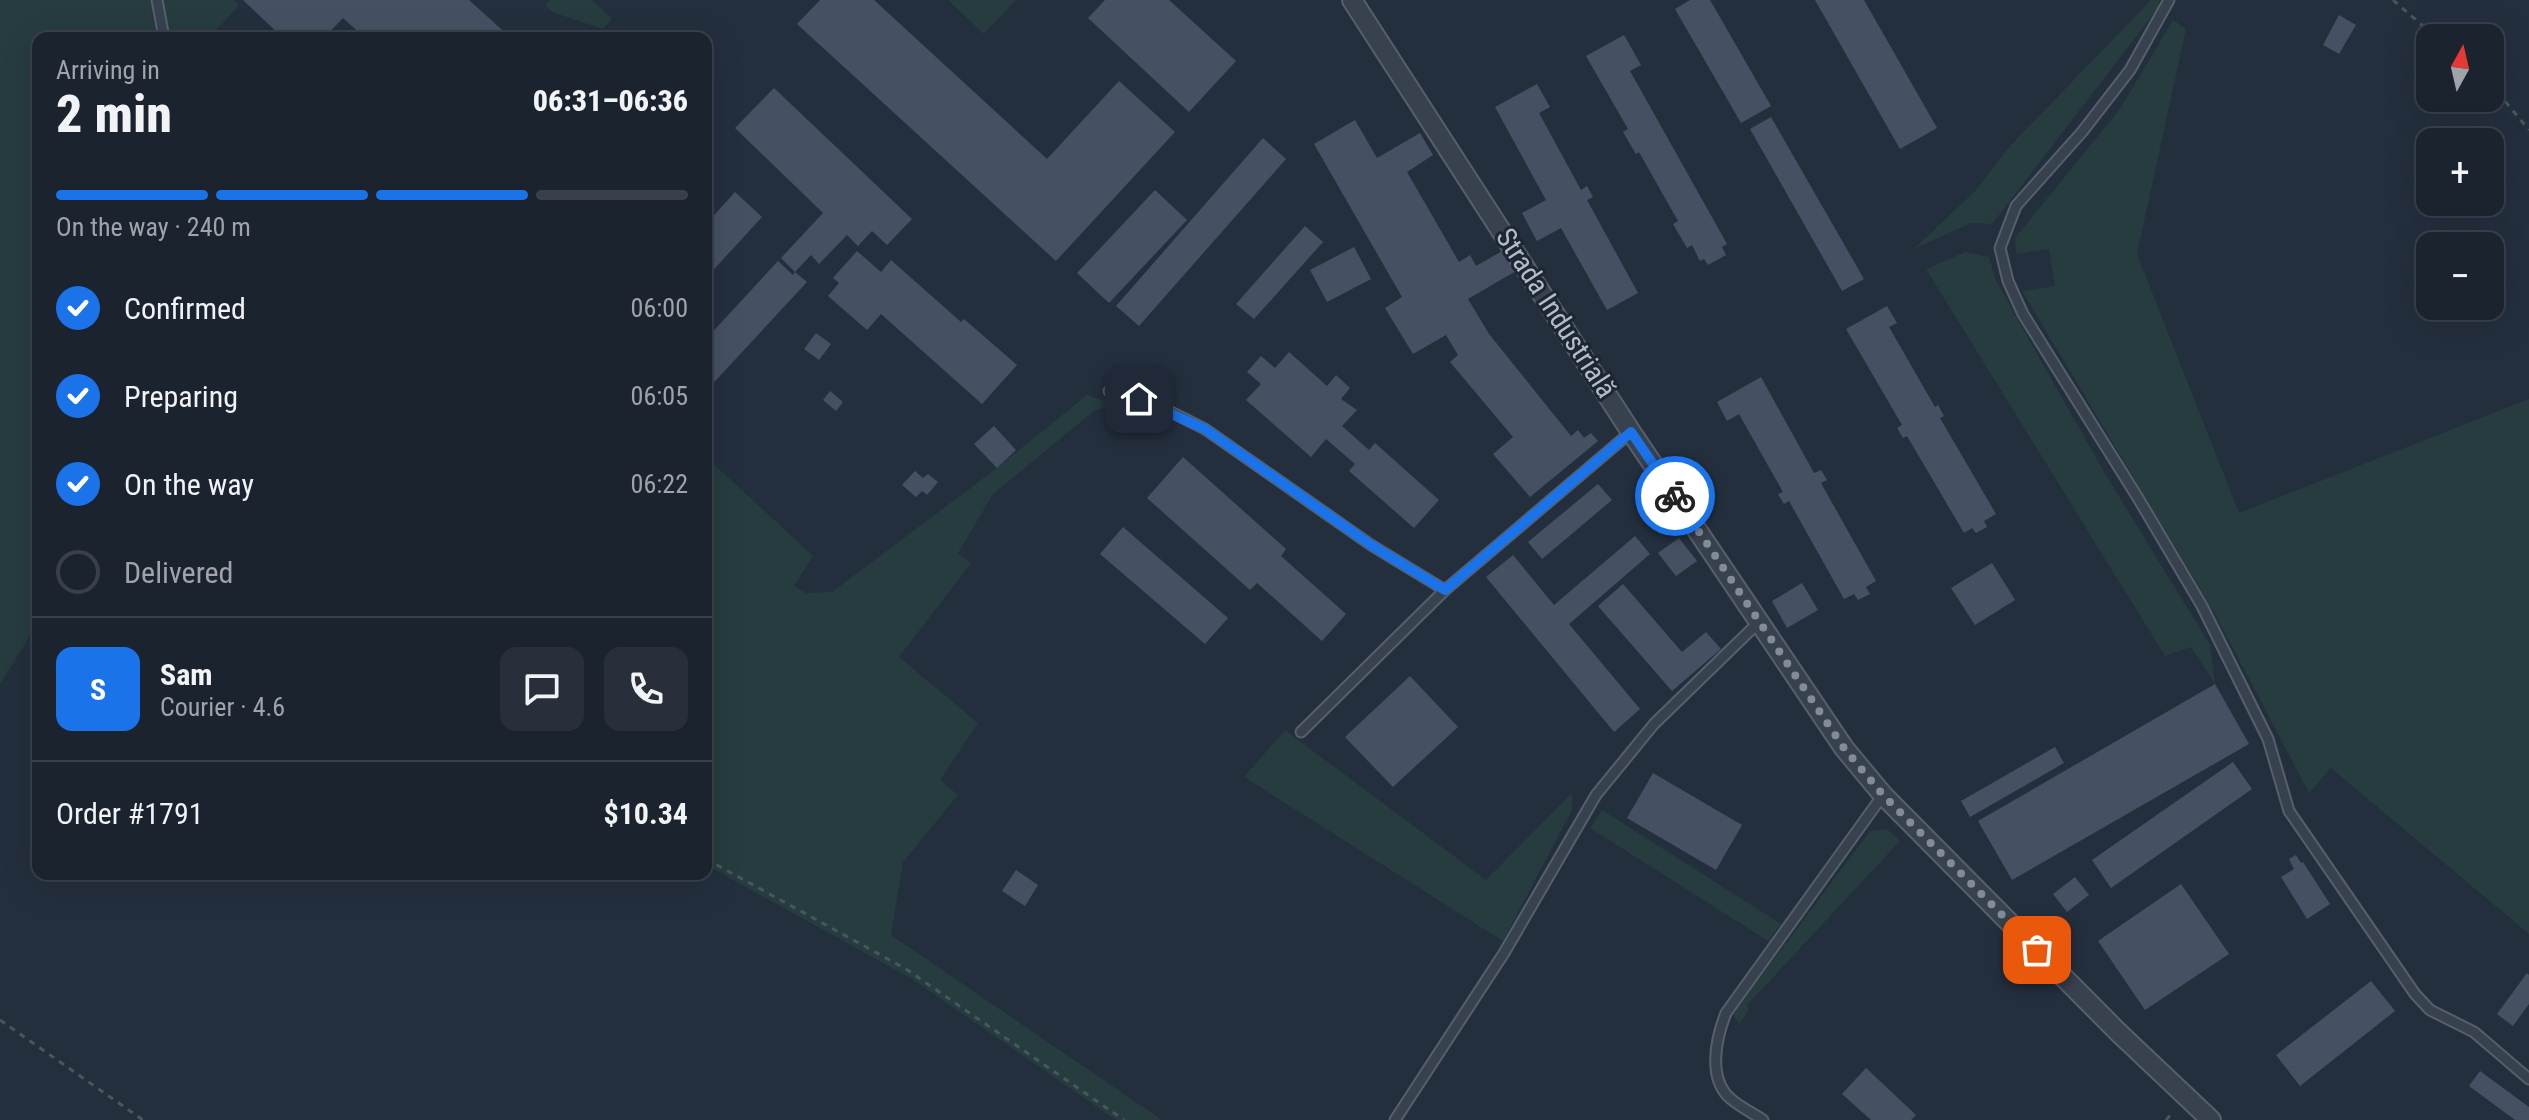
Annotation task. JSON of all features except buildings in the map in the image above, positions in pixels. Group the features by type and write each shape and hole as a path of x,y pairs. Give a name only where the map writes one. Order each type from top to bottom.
{"street":[{"name":"Strada Industrială","path":"1352,0 1631,432 1844,748 1883,795 2118,1032 2211,1120"}],"lane":[{"path":"157,0 163,32"},
{"path":"2169,0 2130,70 2082,132 2016,206 2000,248 2008,281 2023,314 2202,606 2268,739 2289,811 2415,994 2430,1010 2474,1032 2529,1079"},
{"path":"1109,391 1162,408 1205,429 1371,545 1445,590"},
{"path":"1301,732 1445,590 1631,432"},
{"path":"1395,1120 1504,953 1596,795 1654,724 1759,622"},
{"path":"1763,1120 1728,1097 1718,1078 1718,1032 1726,1013 1883,795"}],"path":[{"path":"2393,0 2421,24"},
{"path":"2504,100 2529,130"},
{"path":"712,862 906,969 1124,1120"},
{"path":"0,1020 143,1120"}],"green space":[{"path":"0,0 150,0 155,32 32,32 32,633 0,684"},
{"path":"162,0 233,0 239,5 214,32 168,32"},
{"path":"550,0 591,0 612,18 603,29 552,12 545,5"},
{"path":"948,0 1016,0 984,34"},
{"path":"2151,0 2159,0 2159,7 1992,224 1971,223 1914,249 1975,191 2010,146"},
{"path":"2173,20 2186,29 2137,254 2239,513 2529,399 2529,934 2331,768 2309,793 2214,612 2022,291 2055,286 2049,249 2016,254 2015,238 2120,109"},
{"path":"1965,252 1989,257 1996,281 2104,472 2210,645 2215,684 2191,647 2165,656 1926,269"},
{"path":"1087,395 1113,404 1094,411 993,494 958,553 971,563 899,657 978,723 940,780 958,795 903,862 891,935 1162,1120 1116,1120 912,979 712,868 712,463 813,556 794,586 806,593 832,592 997,468"},
{"path":"1285,730 1486,880 1572,793 1572,810 1503,941 1244,777"},
{"path":"1602,810 1781,924 1768,941 1590,828"},
{"path":"1887,829 1900,841 1747,1005 1749,1010 1739,1025 1733,1014 1870,831"}],"way so far":[{"path":"1675,496 1844,748 1883,795 2037,950"}],"route":[{"path":"1139,399 1205,429 1371,545 1445,590 1631,432 1675,496"}]}
